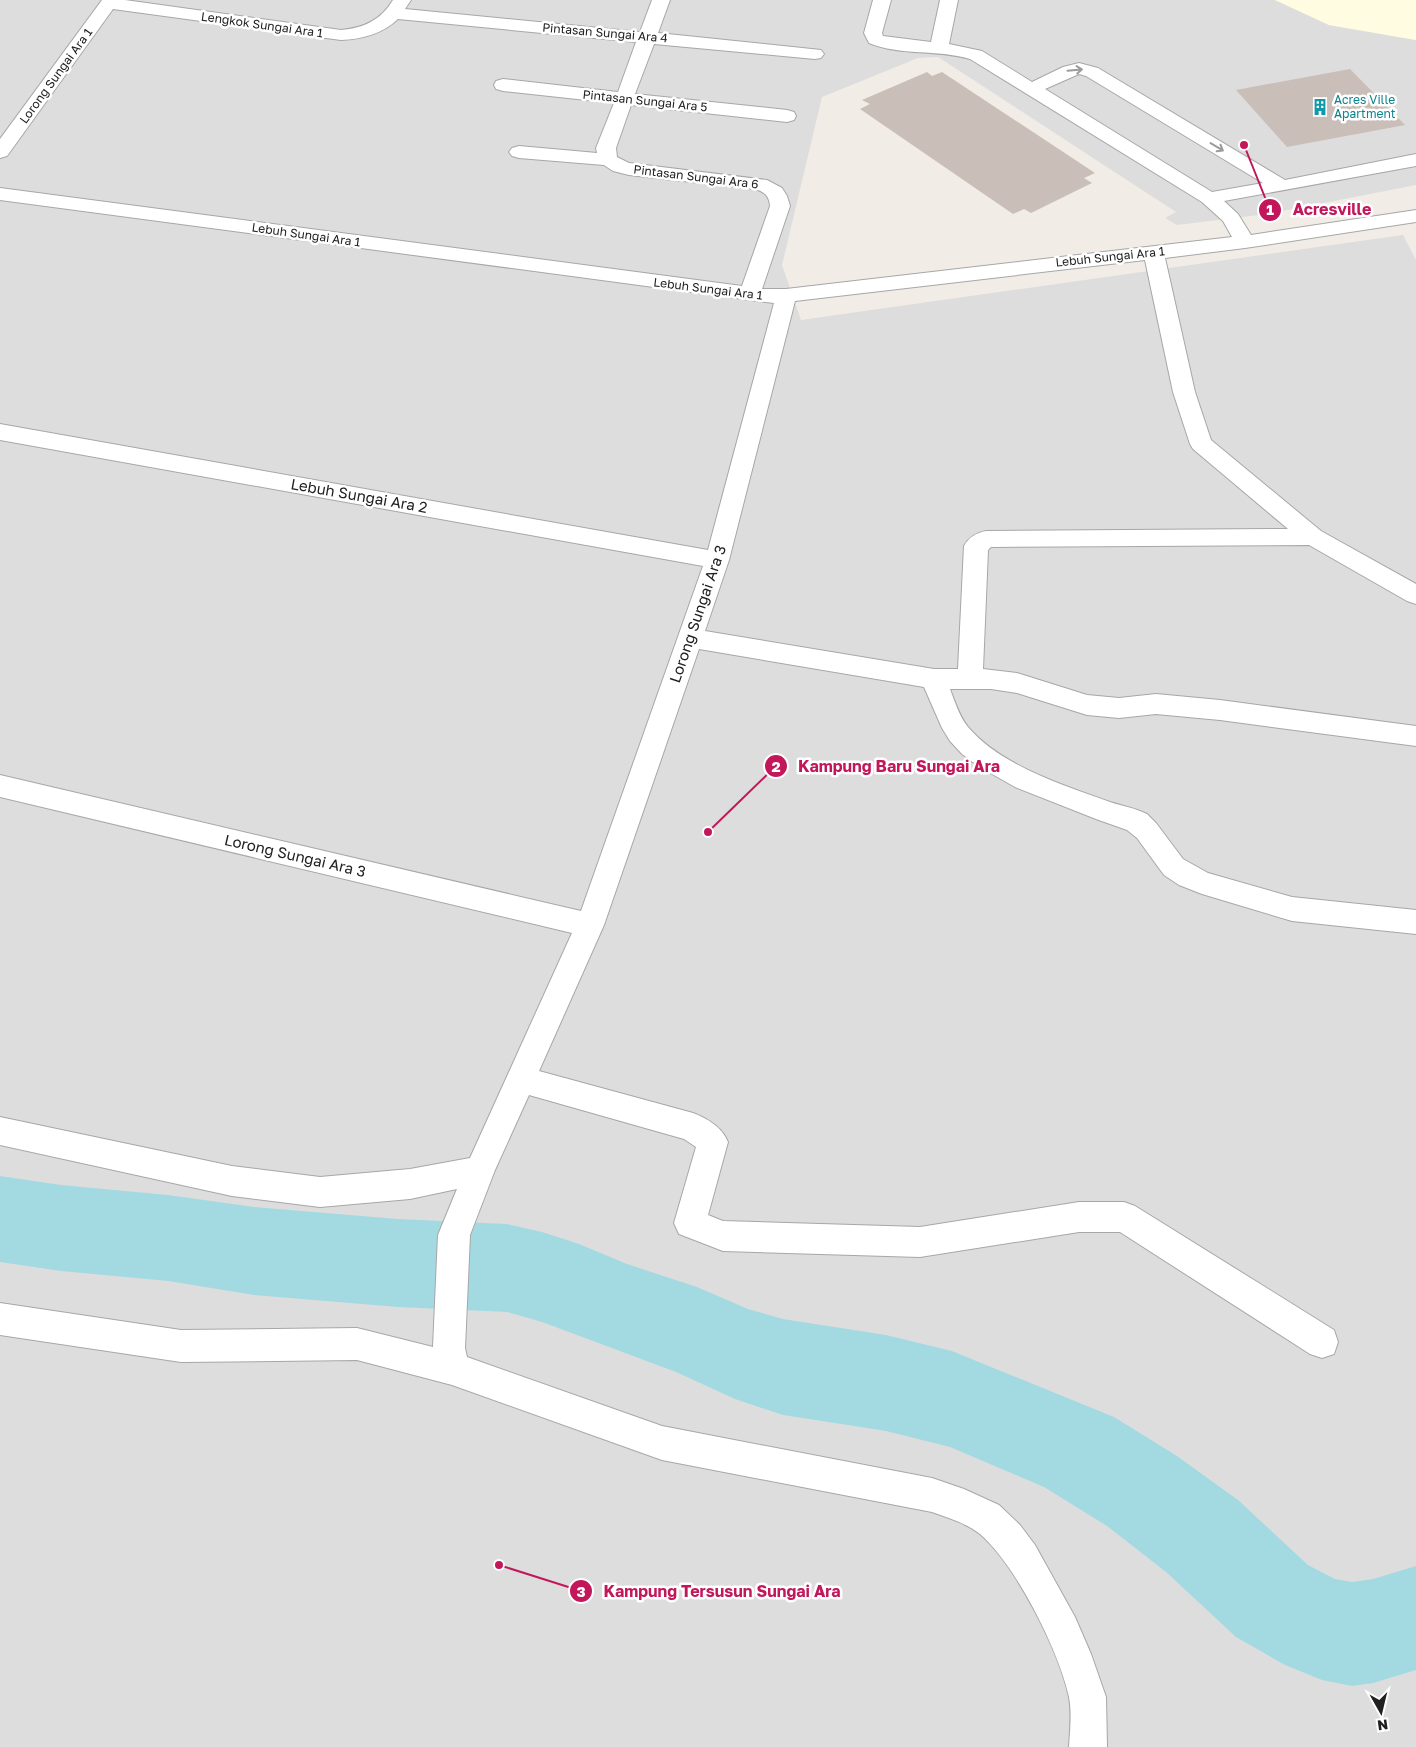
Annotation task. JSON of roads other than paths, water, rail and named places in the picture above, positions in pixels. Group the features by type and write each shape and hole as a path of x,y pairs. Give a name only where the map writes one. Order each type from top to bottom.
{"street":[{"path":"608,160 606,148 661,0"},
{"path":"882,0 873,33 875,39 885,43 962,51 976,56 1209,198 1231,218 1245,242"},
{"path":"939,48 950,0"},
{"name":"Lengkok Sungai Ara 1","path":"110,2 341,36 357,35 370,31 398,7"},
{"name":"Lorong Sungai Ara 1","path":"0,152 110,2"},
{"name":"Pintasan Sungai Ara 4","path":"398,7 647,37 815,54"},
{"path":"1031,89 1068,70 1079,68 1092,72 1282,186"},
{"name":"Pintasan Sungai Ara 5","path":"504,85 788,116"},
{"name":"Pintasan Sungai Ara 6","path":"519,152 608,160 616,166 629,169 755,182 767,186 775,191 779,198 780,206 750,294"},
{"path":"1209,198 1416,160"},
{"name":"Lebuh Sungai Ara 1","path":"0,194 750,294 786,296 1044,264 1412,223"},
{"path":"1154,253 1184,392 1201,444 1313,537 1416,595"},
{"name":"Lorong Sungai Ara 3","path":"450,1358 454,1236 480,1170 590,925 717,560 786,296"},
{"name":"Lebuh Sungai Ara 2","path":"0,432 717,560"},
{"path":"970,679 976,546 986,539 1313,537"},
{"path":"690,638 934,679 990,679 1017,683 1087,705 1119,708 1156,704 1416,736"},
{"path":"934,679 944,706 959,734 977,752 1005,770 1105,812 1137,822 1151,837 1171,865 1188,877 1202,883 1292,909 1416,922"},
{"name":"Lorong Sungai Ara 3","path":"0,786 590,925"},
{"path":"521,1079 693,1126 713,1142 690,1223 723,1236 920,1242 1079,1217 1124,1217 1322,1342"},
{"path":"0,1131 232,1181 320,1192 410,1184 480,1170"},
{"path":"0,1319 180,1346 356,1344 450,1358 662,1443 932,1494 966,1506 992,1522 1012,1541 1041,1589 1072,1655 1087,1699 1088,1747"}],"waterway":[{"path":"0,1219 61,1228 168,1238 254,1251 398,1263 507,1268 542,1277 579,1289 620,1307 697,1333 735,1352 783,1367 886,1383 952,1399 1079,1452 1142,1491 1202,1536 1272,1601 1322,1628 1352,1634 1373,1631 1416,1618"}],"place":[{"name":"Acres Ville Apartment","path":"1320,107"},
{"name":"Acresville","path":"1244,145"},
{"name":"Kampung Baru Sungai Ara","path":"708,832"},
{"name":"Kampung Tersusun Sungai Ara","path":"499,1565"}]}
